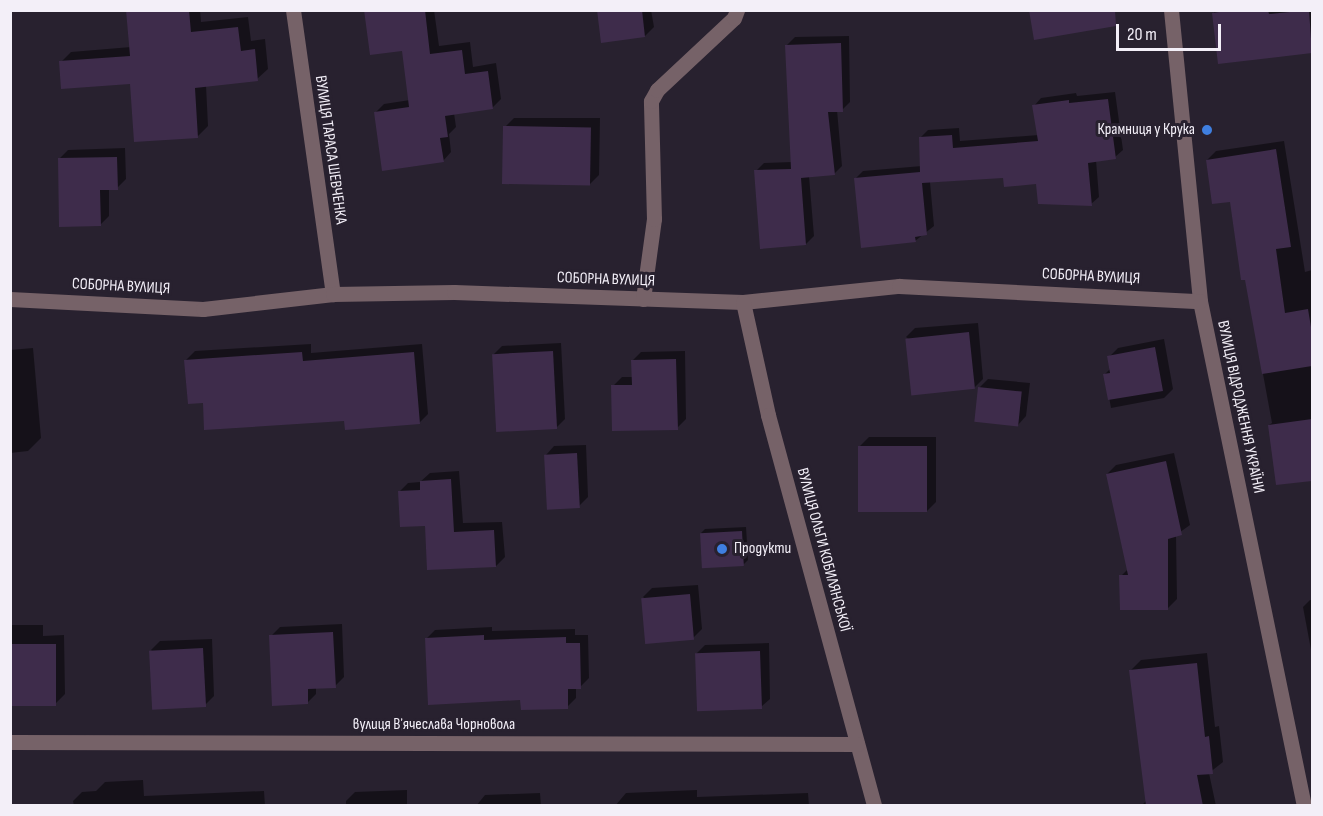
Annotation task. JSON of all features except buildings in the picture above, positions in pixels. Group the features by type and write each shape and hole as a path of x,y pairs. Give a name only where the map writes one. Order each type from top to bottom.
{"street":[{"name":"ВУЛИЦЯ ТАРАСА ШЕВЧЕНКА","path":"293,10 333,294"},
{"path":"643,299 654,219 651,101 657,90 734,18 737,10"},
{"name":"ВУЛИЦЯ ВІДРОДЖЕННЯ УКРАЇНИ","path":"1171,10 1200,301 1304,806"},
{"name":"СОБОРНА ВУЛИЦЯ","path":"10,299 203,309 333,294 454,292 743,303 899,286 1200,301"},
{"name":"ВУЛИЦЯ ОЛЬГИ КОБИЛЯНСЬКОЇ","path":"743,303 768,415 874,806"},
{"name":"вулиця Вʼячеслава Чорновола","path":"10,742 857,744"}],"place":[{"name":"Крамниця у Крука","path":"1207,130"},
{"name":"Продукти","path":"722,549"}]}
